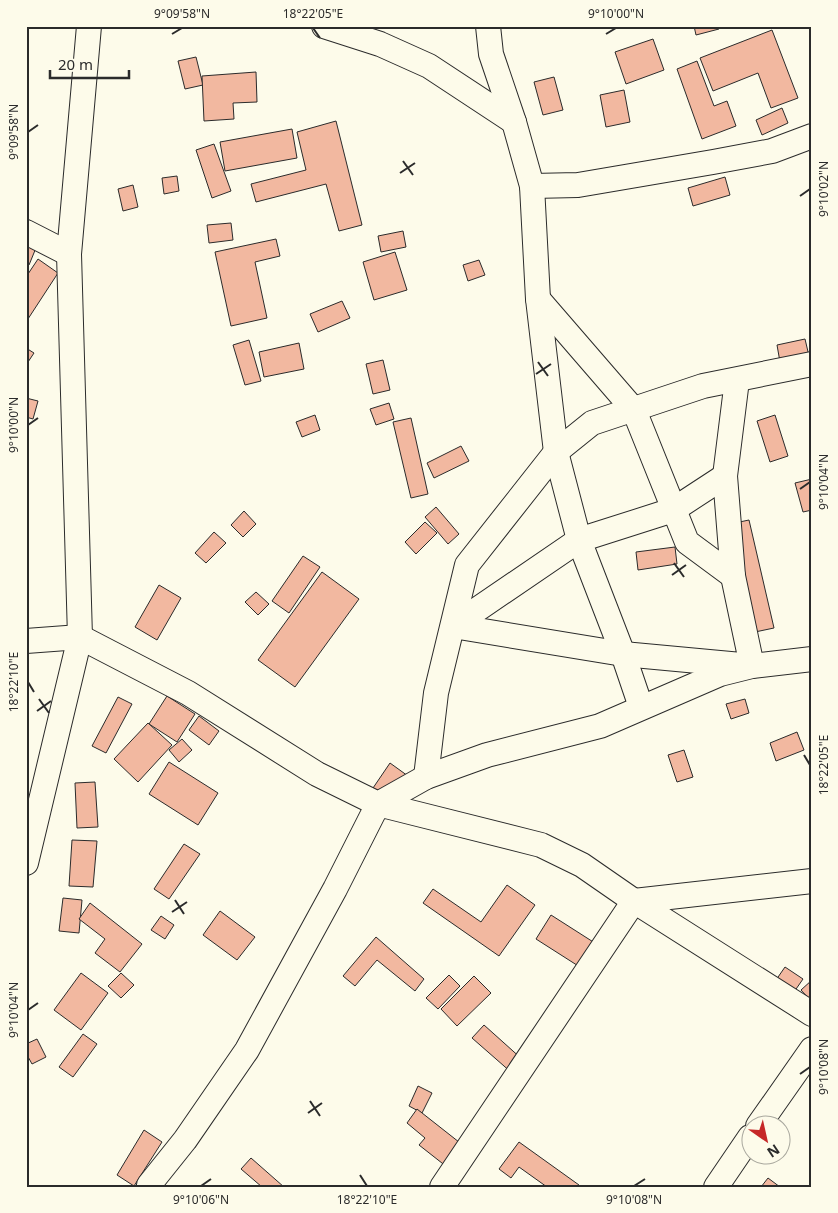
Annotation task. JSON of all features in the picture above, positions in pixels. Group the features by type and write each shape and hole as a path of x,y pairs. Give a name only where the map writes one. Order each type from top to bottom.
{"street":[{"path":"26,863 80,637 70,254 89,26"},
{"path":"324,26 380,44 429,66 514,122"},
{"path":"488,26 491,54 514,122 532,186 538,300 556,452 579,540 642,707"},
{"path":"532,186 578,185 733,158 772,151 812,136"},
{"path":"26,232 70,254"},
{"path":"538,300 634,410 688,542 733,576"},
{"path":"426,777 436,693 467,565 556,452 592,424 703,386 812,364"},
{"path":"737,380 725,476 733,576 752,666"},
{"path":"453,626 579,540 674,510 725,476"},
{"path":"453,626 623,654 752,666"},
{"path":"26,641 80,637 188,693 317,774 378,804 541,845 582,865 634,901 812,1014"},
{"path":"150,1186 185,1140 247,1050 335,889 378,804 426,777 487,755 600,726 720,674 752,666 812,659"},
{"path":"442,1187 634,901 812,881"},
{"path":"765,1116 812,1048"},
{"path":"716,1187 740,1152"}],"building":[{"path":"694,26 719,26 719,29 696,35"},
{"path":"772,30 798,98 771,108 758,73 713,91 700,58"},
{"path":"653,39 664,70 626,84 615,52"},
{"path":"196,57 203,85 185,89 178,61"},
{"path":"697,61 714,106 727,101 736,126 702,139 677,69"},
{"path":"256,72 257,102 233,103 234,119 204,121 202,76"},
{"path":"554,77 563,110 543,115 534,82"},
{"path":"624,90 630,122 606,127 600,95"},
{"path":"782,108 788,123 762,135 756,120"},
{"path":"336,121 362,225 339,231 326,184 256,202 251,184 306,170 297,132"},
{"path":"292,129 297,158 225,171 220,142"},
{"path":"214,144 231,191 212,198 196,150"},
{"path":"177,176 179,191 164,194 162,178"},
{"path":"725,177 730,195 693,206 688,188"},
{"path":"133,185 138,207 123,211 118,189"},
{"path":"231,223 233,240 209,243 207,225"},
{"path":"403,231 406,247 381,252 378,236"},
{"path":"26,238 38,243 29,265 26,264"},
{"path":"276,239 280,256 255,262 267,318 231,326 215,252"},
{"path":"395,252 407,290 374,300 363,262"},
{"path":"38,259 58,273 26,322 26,277"},
{"path":"479,260 485,275 468,281 463,265"},
{"path":"342,301 350,318 318,332 310,314"},
{"path":"805,339 809,356 780,362 777,345"},
{"path":"249,340 261,381 245,385 233,345"},
{"path":"299,343 304,369 264,377 259,352"},
{"path":"26,348 34,353 26,365"},
{"path":"383,360 390,390 373,394 366,364"},
{"path":"26,398 38,401 33,419 26,417"},
{"path":"389,403 394,419 376,425 370,409"},
{"path":"315,415 320,430 302,437 296,422"},
{"path":"775,415 788,456 770,462 757,421"},
{"path":"411,418 428,494 411,498 393,422"},
{"path":"461,446 469,461 434,478 427,463"},
{"path":"812,479 812,510 803,512 795,483"},
{"path":"436,507 459,534 448,544 425,517"},
{"path":"244,511 256,524 243,537 231,525"},
{"path":"749,520 774,628 755,632 730,524"},
{"path":"425,522 437,533 416,554 405,542"},
{"path":"214,532 226,543 206,563 195,553"},
{"path":"675,547 677,564 638,570 636,552"},
{"path":"303,556 320,567 289,613 272,601"},
{"path":"322,572 359,599 295,687 258,660"},
{"path":"159,585 181,598 157,640 135,627"},
{"path":"256,592 269,604 258,615 245,602"},
{"path":"167,696 195,714 177,742 149,724"},
{"path":"118,697 132,704 106,753 92,746"},
{"path":"745,699 749,713 731,719 726,704"},
{"path":"199,716 219,731 209,745 189,730"},
{"path":"148,723 172,745 138,782 114,759"},
{"path":"797,732 804,750 776,761 770,743"},
{"path":"182,739 192,750 179,762 169,750"},
{"path":"684,750 693,777 677,782 668,755"},
{"path":"169,762 218,793 198,825 149,794"},
{"path":"390,763 408,776 390,800 373,788"},
{"path":"95,782 98,827 77,828 75,783"},
{"path":"72,840 97,841 93,887 69,886"},
{"path":"184,844 200,854 169,899 154,889"},
{"path":"507,885 535,905 499,956 423,903 433,889 481,922"},
{"path":"63,898 82,900 79,933 59,931"},
{"path":"90,903 142,944 120,972 95,953 105,939 79,919"},
{"path":"220,911 255,937 237,960 203,935"},
{"path":"551,915 598,945 583,969 536,939"},
{"path":"161,916 174,925 165,939 151,930"},
{"path":"376,937 424,979 415,991 377,960 355,986 343,976"},
{"path":"785,967 803,979 794,992 776,980"},
{"path":"81,973 108,993 81,1030 54,1010"},
{"path":"121,973 134,985 121,998 108,986"},
{"path":"449,975 460,986 438,1009 426,998"},
{"path":"474,976 491,993 457,1026 441,1009"},
{"path":"812,980 812,1002 801,990"},
{"path":"484,1025 523,1060 512,1073 472,1038"},
{"path":"83,1034 97,1044 73,1077 59,1067"},
{"path":"37,1039 46,1057 32,1064 26,1053 26,1044"},
{"path":"418,1086 432,1093 422,1113 409,1106"},
{"path":"417,1109 464,1146 447,1167 419,1145 425,1138 407,1123"},
{"path":"144,1130 162,1142 134,1186 117,1175"},
{"path":"519,1142 579,1185 577,1187 547,1187 519,1167 511,1178 499,1169"},
{"path":"251,1158 284,1187 262,1187 241,1169"},
{"path":"768,1178 780,1187 761,1187"}]}
